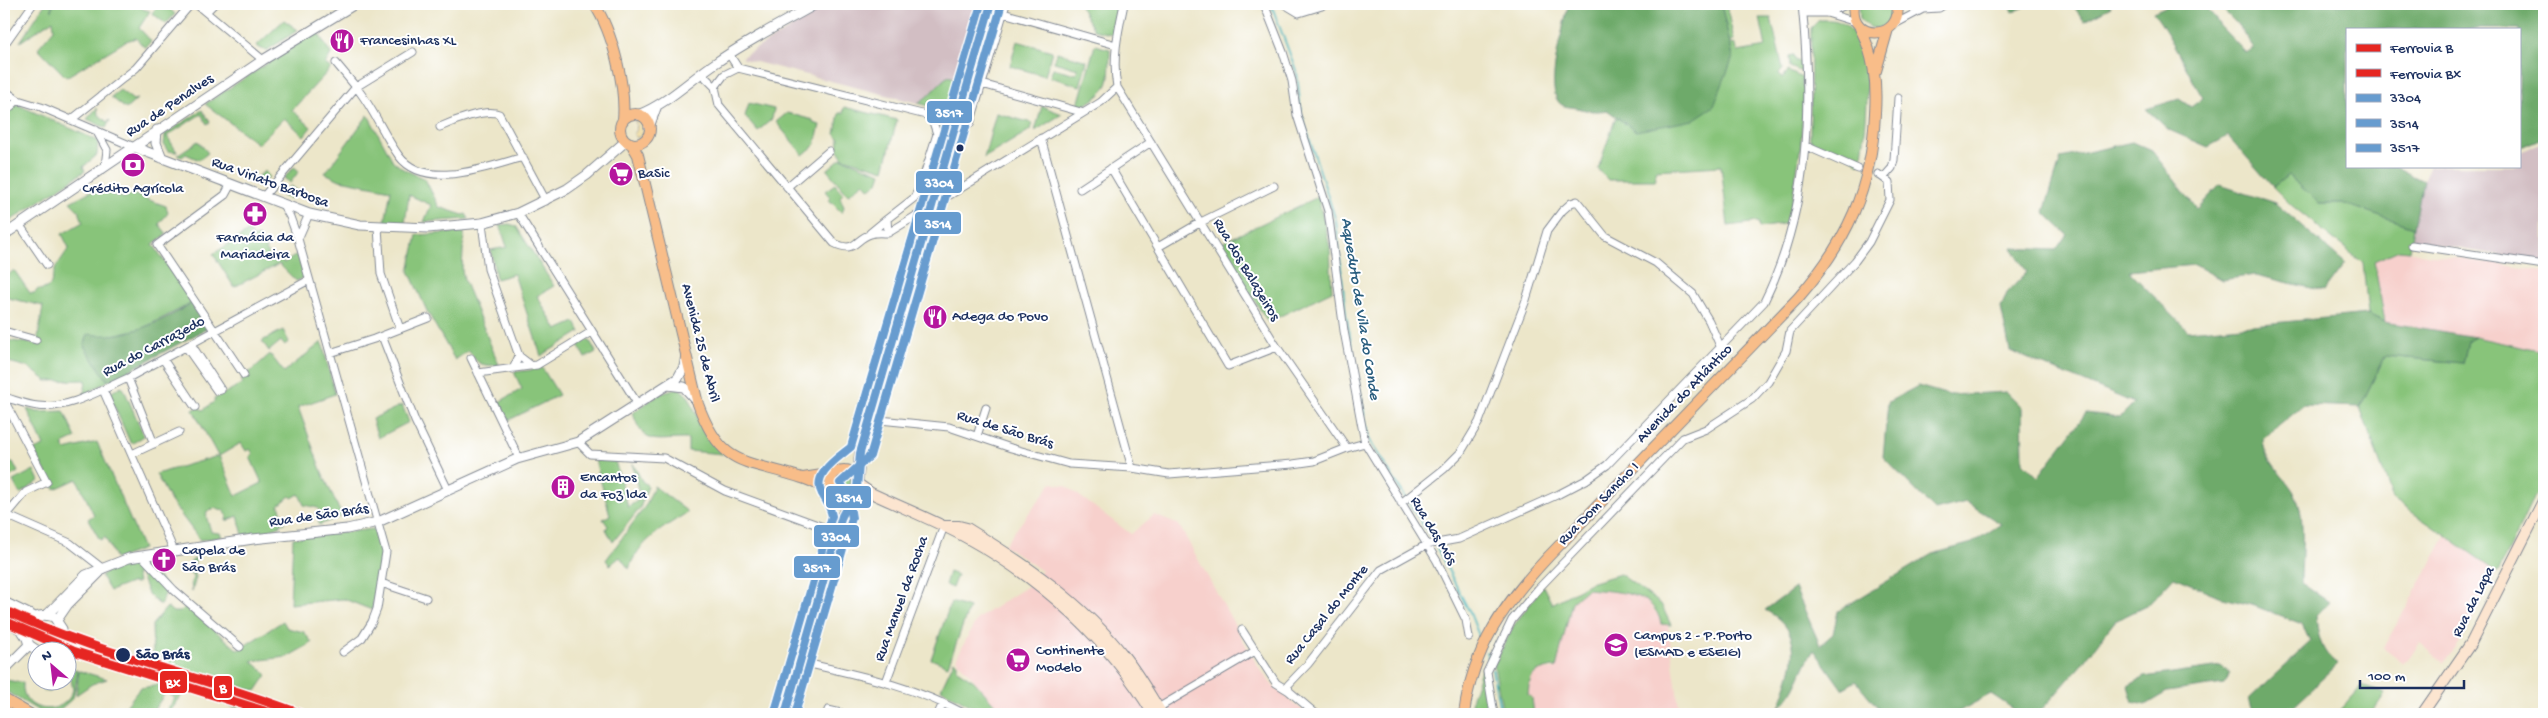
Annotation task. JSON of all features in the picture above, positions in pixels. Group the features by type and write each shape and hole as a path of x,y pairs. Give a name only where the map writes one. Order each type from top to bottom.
{"main road":[{"path":"594,4 606,26 625,101 620,128 624,142 642,142"},
{"path":"785,714 841,520 855,487 860,453 990,4"},
{"path":"1854,4 1858,25 1876,71"},
{"path":"1876,71 1890,27 1898,12 1897,4"},
{"path":"1858,25 1874,33 1890,27"},
{"name":"Avenida do Atlântico","path":"1464,714 1469,686 1480,652 1497,619 1513,596 1548,557 1798,298 1832,255 1847,229 1866,181 1874,130 1876,71"},
{"path":"625,101 637,115 646,119 649,127"},
{"path":"623,120 637,115"},
{"name":"Avenida 25 de Abril","path":"649,127 648,135 642,142 638,156 698,404 707,428 715,440 735,458 746,464 803,478 836,494"},
{"name":"Avenida 25 de Abril","path":"624,142 638,156"},
{"path":"841,520 836,494 830,485 837,472 860,453"},
{"path":"837,472 848,470 855,487 944,526 968,539 1026,577 1072,615 1114,657 1158,712"},
{"name":"Avenida 25 de Abril","path":"803,478 837,472"},
{"path":"836,494 846,497 855,487"},
{"name":"Rua da Lapa","path":"2422,714 2471,643 2544,499"},
{"path":"4,699 30,714"}],"street":[{"path":"4,46 33,4"},
{"path":"71,120 136,68 191,4"},
{"path":"196,4 263,60"},
{"path":"206,12 214,4"},
{"name":"Rua de Penalves","path":"4,235 263,60 355,4"},
{"path":"637,115 656,108 729,54 816,4"},
{"path":"970,124 1006,4"},
{"path":"870,234 888,233 1081,112 1101,102 1118,87 1115,69 1116,45 1124,4"},
{"path":"1264,4 1284,52 1292,81 1297,115 1328,211 1344,331 1364,443 1347,448"},
{"path":"1284,4 1299,13 1322,6"},
{"name":"Rua Casal do Monte","path":"1289,690 1288,685 1293,677 1308,664 1372,579 1382,570 1426,545 1458,539 1586,480 1607,465 1764,302 1772,287 1791,230 1806,146 1808,66 1802,4"},
{"path":"1827,13 1848,4"},
{"path":"1907,4 1923,9 1940,8 1945,4"},
{"path":"1890,27 1923,9"},
{"path":"1003,13 1116,45"},
{"path":"1803,13 1827,13 1858,25"},
{"path":"980,42 993,47"},
{"path":"264,196 356,86 413,52"},
{"path":"729,54 738,68"},
{"path":"336,63 373,109 398,155 421,172 438,175 452,174 523,157"},
{"path":"701,73 716,87 719,105 834,243 843,247 853,247 914,198 921,185 938,134 932,119 926,115 738,68 724,75 716,87"},
{"path":"982,84 1081,112"},
{"name":"Rua dos Balazeiros","path":"1118,87 1276,347 1347,448"},
{"path":"4,90 18,100 134,147"},
{"name":"Rua Dom Sancho I","path":"1494,714 1487,672 1512,620 1538,589 1683,438 1706,429 1752,399 1768,382 1786,351 1790,331 1855,262 1881,221 1890,200 1889,182 1881,176 1892,168 1894,160 1898,98"},
{"path":"4,113 18,100"},
{"path":"649,127 656,108"},
{"path":"440,127 456,119 496,112 504,121 546,201"},
{"path":"96,130 107,150 105,166"},
{"path":"157,130 156,143 162,158"},
{"path":"1041,138 1132,468"},
{"name":"Rua Viriato Barbosa","path":"134,147 310,214 339,222 378,227 428,228 482,223 518,213 546,201 587,175 624,142"},
{"path":"1080,189 1152,142"},
{"path":"1806,146 1858,169"},
{"path":"787,187 829,151"},
{"path":"1111,168 1228,366 1276,347"},
{"path":"231,184 225,194 157,245 244,375"},
{"path":"1158,247 1201,222 1274,186"},
{"path":"1401,503 1444,469 1461,452 1479,422 1526,300 1548,231 1562,211 1571,203 1577,202 1605,236 1656,263 1681,282 1700,303 1721,348"},
{"path":"282,203 290,217 298,239 386,552 377,608 368,632 343,652"},
{"path":"518,213 637,403"},
{"path":"298,239 310,214"},
{"path":"887,219 888,233"},
{"path":"482,223 488,270 519,356 532,366"},
{"path":"19,224 47,265"},
{"path":"378,227 382,274 400,329"},
{"path":"2412,245 2544,265"},
{"name":"Rua do Carrazedo","path":"4,398 38,406 59,406 102,390 189,346 309,280"},
{"path":"330,353 428,318"},
{"path":"4,331 36,340"},
{"path":"478,373 532,366 591,332"},
{"path":"382,336 415,421 448,490"},
{"path":"189,346 221,388 219,391 189,346"},
{"name":"Rua de São Brás","path":"48,615 59,606 83,578 103,567 142,556 281,535 347,529 378,522 519,458 578,442 678,378 682,372 686,355"},
{"path":"513,368 519,356"},
{"path":"471,358 519,458"},
{"path":"163,359 195,407"},
{"path":"128,378 154,444"},
{"path":"666,386 684,386 698,404"},
{"path":"102,390 174,551"},
{"path":"4,398 47,482 26,492 5,515 70,543 103,567"},
{"path":"977,436 986,408"},
{"name":"Rua de São Brás","path":"870,419 949,426 1069,464 1132,468 1169,474 1293,464 1314,460 1347,448"},
{"path":"132,454 179,432"},
{"path":"578,442 590,454 664,458 725,491 822,527 841,520"},
{"name":"Rua das Mós","path":"1364,443 1457,600 1468,628 1469,637"},
{"name":"Rua Manuel da Rocha","path":"886,682 944,526"},
{"path":"142,556 174,590 240,647"},
{"name":"Rua de São Brás","path":"57,620 63,609 103,567"},
{"path":"381,584 426,598"},
{"path":"4,602 35,617 48,615 57,620 62,629 61,640"},
{"path":"4,670 27,642 26,627 35,617"},
{"path":"4,622 21,631 27,642"},
{"path":"1242,630 1276,682 1289,690 1316,714"},
{"path":"1158,712 1255,651"},
{"path":"801,662 886,682 943,703 965,714"},
{"path":"938,714 943,703"},
{"path":"4,710 12,714"},
{"path":"827,714 828,710 845,714"}],"shaded area":[{"path":"830,4 984,4 953,112 742,57"},
{"path":"2544,141 2544,262 2412,241 2423,181 2429,168 2520,168 2520,153"},
{"path":"2399,250 2544,271 2544,352 2475,337 2385,322 2374,261"},
{"path":"1052,483 1066,486 1131,534 1154,515 1179,525 1257,665 1273,686 1307,714 1173,714 1169,708 1148,714 1004,714 956,659 977,619 1028,586 1042,571 1004,545"},
{"path":"2446,537 2496,571 2465,634 2444,663 2420,643 2404,664 2383,648"},
{"name":"Campus 2 - P.Porto (ESMAD e ESEIG)","path":"1587,589 1633,594 1647,601 1660,618 1661,624 1668,625 1680,714 1534,714 1532,698 1528,695 1530,678 1535,673 1556,669 1572,602"}],"green space":[{"path":"45,4 52,4 52,11 53,4 138,4 143,9 150,11 139,28 151,41 145,48 136,38 126,41 66,77 38,48 54,29 53,20 20,42"},
{"path":"159,4 164,4 175,14 166,24 152,13"},
{"path":"1079,4 1121,4 1115,35 1094,30"},
{"path":"1568,4 1721,4 1733,57 1714,106 1693,120 1636,131 1607,110 1588,110 1562,105 1556,98 1554,73"},
{"path":"1721,4 1726,4 1734,40 1731,41 1732,45 1735,44 1738,52 1766,47 1760,18 1771,18 1783,69 1779,74 1782,79 1788,71 1802,78 1802,87 1804,89 1801,144 1789,223 1759,228 1758,222 1728,226 1721,166 1655,170 1656,180 1608,180 1598,169 1616,117 1636,131 1733,57"},
{"path":"1859,4 1892,4 1890,18 1883,26 1872,28 1860,19"},
{"path":"2010,4 2032,4 2013,12"},
{"path":"2072,4 2109,4 2111,7 2084,21"},
{"path":"2205,4 2220,26 2246,53 2254,48 2237,24 2217,4 2544,4 2544,137 2520,148 2520,28 2346,28 2346,168 2398,168 2423,181 2414,227 2342,203 2319,203 2288,175 2273,187 2228,136 2208,147 2169,130 2146,109 2179,99 2191,107 2203,98 2167,33 2153,12 2167,6"},
{"path":"284,20 298,30 266,51 256,46"},
{"path":"1819,20 1833,20 1842,23 1853,33 1861,48 1867,87 1867,109 1861,163 1859,165 1848,154 1813,143 1810,138 1811,28"},
{"path":"317,31 331,54 325,64 331,68 292,110 311,127 304,136 284,118 258,144 205,104"},
{"path":"1017,41 1052,51 1045,76 1010,66"},
{"path":"1095,45 1110,49 1109,78 1104,90 1082,107 1078,105"},
{"path":"1057,52 1087,61 1080,86 1050,77 1053,68 1076,74 1078,69 1054,62"},
{"path":"1794,55 1796,61 1803,61 1802,72 1790,67 1789,56"},
{"path":"949,76 962,82 945,132 942,133 936,118 928,112 929,106 918,103"},
{"path":"120,90 133,100 137,99 126,109 111,97"},
{"path":"749,103 774,109 772,119 758,131 745,116"},
{"path":"16,104 98,141 97,155 83,167 85,171 4,225 4,116"},
{"path":"1042,106 1062,114 1035,131"},
{"path":"844,107 897,120 884,170 843,158 838,150 839,138 835,134 839,113 843,113"},
{"path":"97,108 98,114 107,122 110,120 106,128 87,119"},
{"path":"202,110 210,122 207,124 201,114 167,136 177,152 168,151 164,145 165,134"},
{"path":"787,113 813,120 813,123 820,125 815,145 803,155 776,122"},
{"path":"996,113 1032,123 1030,130 984,158"},
{"path":"368,115 393,161 403,169 425,179 439,207 463,215 466,214 469,219 424,222 431,205 409,195 405,223 385,222 391,190 340,180 325,173"},
{"path":"198,141 208,153 199,160 186,154 182,157 177,155"},
{"path":"2132,142 2152,151 2197,209 2220,185 2275,203 2345,263 2324,291 2255,275 2222,280 2195,265 2129,271 2188,331 2368,314 2385,322 2475,337 2468,341 2463,363 2385,356 2360,407 2304,405 2263,439 2267,456 2293,490 2300,507 2302,528 2301,583 2329,602 2316,616 2318,630 2324,649 2332,660 2338,664 2285,714 2254,714 2249,699 2310,642 2302,624 2252,605 2223,598 2174,577 2148,605 2115,621 2082,664 2038,714 2021,714 1991,694 1954,714 1883,714 1856,681 1842,689 1814,650 1795,688 1779,707 1792,666 1792,641 1788,630 1779,619 1765,610 1795,588 1820,645 1833,634 1838,611 1932,554 1972,543 2001,524 1966,502 1935,510 1883,457 1888,402 1918,386 1949,395 2006,392 2022,408 2023,462 2038,477 2086,413 2120,417 2134,403 2010,351 2001,308 2007,293 2027,272 2012,248 2056,250 2067,234 2044,212 2061,158"},
{"path":"841,158 881,173 878,182 870,189 864,182 848,195 827,170"},
{"path":"294,167 299,171 290,183 284,178"},
{"path":"265,171 269,177 263,183 255,184 253,180"},
{"path":"2288,175 2319,203 2342,203 2414,227 2410,251 2399,250 2374,261 2385,322 2368,314 2363,263 2290,204 2273,187"},
{"path":"835,184 843,194 840,197 844,207 842,213 829,200 831,198 825,191"},
{"path":"290,186 297,191 290,199 282,196"},
{"path":"100,191 124,198 132,194 166,206 168,213 159,224 167,234 153,244 192,303 143,328 104,337 84,346 108,381 84,395 86,380 47,381 28,367 4,361 4,340 37,344 43,306 4,297 4,279 14,270 30,293 35,293 38,289 42,290 50,286 56,267 69,248 62,234 83,222 79,211 70,202 89,192"},
{"path":"1318,197 1330,247 1332,291 1268,322 1219,244"},
{"path":"509,224 516,226 554,286 537,296 557,330 575,322 580,332 541,356 514,274 496,279 491,250 507,247 500,225"},
{"path":"249,231 254,238 258,236 271,258 280,259 284,263 298,254 304,277 296,281 279,264 234,287 213,254"},
{"path":"464,232 462,270 464,280 499,365 481,364 469,350 455,360 427,311 409,271 417,235"},
{"path":"192,303 207,326 206,329 112,380 108,381 84,346 88,334 102,335 129,332 155,323"},
{"path":"283,330 289,342 284,345 281,341 269,351 262,341"},
{"path":"2475,337 2544,352 2544,484 2532,501 2498,572 2393,499 2360,407 2385,356 2463,363 2468,341"},
{"path":"586,340 590,341 596,352 585,358 578,345"},
{"path":"322,342 335,394 298,407 321,470 342,516 319,525 318,516 322,516 318,508 304,505 299,494 292,498 290,496 279,505 285,523 280,524 280,527 273,528 270,531 243,535 238,516 226,521 227,515 223,510 216,508 207,511 207,519 211,532 220,533 222,537 200,540 170,500 156,474 218,456 193,410 198,407 203,410 215,401 214,399 243,383 241,380 270,354 284,372","holes":["241,443 246,451 250,449 253,454 250,457 262,483 236,496 219,456"]},
{"path":"541,366 559,395 509,420 499,402 522,389 514,372 531,370"},
{"path":"121,386 144,436 133,443 130,442 109,394"},
{"path":"679,388 689,397 706,437 723,454 688,451 688,439 653,439 647,437 642,432 633,413 661,394"},
{"path":"402,405 409,422 378,438 372,419"},
{"path":"27,409 38,412 64,411 76,438 63,444 65,450 97,442 143,549 116,559 105,537 100,540 88,519 94,515 77,479 55,489 34,450 44,446"},
{"path":"595,460 615,461 628,507 640,499 632,462 642,481 648,486 640,508 613,542 606,529 608,526 603,519 610,515"},
{"path":"13,462 18,472 5,479 4,470 8,468 6,465"},
{"path":"34,470 39,481 20,494 13,481"},
{"path":"840,474 850,475 854,484 849,492 837,491 835,479"},
{"path":"654,486 688,512 653,536 639,550 629,569 620,557 610,565 606,560 646,505"},
{"path":"373,529 381,553 372,610 344,599 290,604 293,538"},
{"path":"196,558 193,570 196,577 192,592 191,581 193,580 193,574 190,574 189,567 190,563"},
{"path":"140,561 145,563 168,588 160,605 148,594 140,573 136,574 138,582 134,584 133,582 110,591 101,576 115,566"},
{"path":"949,572 957,575 952,588 945,585"},
{"path":"1620,574 1661,604 1671,625 1661,624 1657,613 1651,605 1642,599 1621,592 1587,589 1572,602 1556,669 1553,667 1541,671 1531,678 1528,695 1532,698 1534,714 1503,714 1494,665 1514,625 1543,586 1552,604 1590,583"},
{"path":"951,602 969,608 948,666 931,659"},
{"path":"186,606 238,650 283,621 287,628 304,632 312,643 287,657 252,661 267,675 256,691 169,665 168,659 153,654 152,625 167,607 173,612 180,612"},
{"path":"954,661 957,663 957,670 974,681 1003,714 986,714 941,689"},
{"path":"2221,666 2231,673 2224,684 2167,692 2145,705 2133,702 2128,686 2144,677"},
{"path":"1482,667 1490,714 1470,714 1472,697"},
{"path":"79,671 107,679 92,684 76,695"},
{"path":"6,680 23,683 24,693 28,701 44,709 61,705 74,690 73,698 55,714 44,714 4,690 4,682"},
{"path":"164,680 187,685 250,714 188,687 168,714 165,714 175,698 166,692 151,714 120,714 140,688 154,686"},
{"path":"2362,686 2385,694 2371,714 2337,714"}],"sand":[{"path":"634,119 640,120 644,126 642,135 637,138 634,135 637,126"}],"waterway":[{"name":"Aqueduto de Vila do Conde","path":"1271,4 1297,73 1301,113 1336,221 1346,315 1369,440 1434,542"},
{"name":"Aqueduto de Vila do Conde","path":"1436,546 1470,613 1481,641"},
{"name":"Aqueduto de Vila do Conde","path":"1486,652 1490,662"},
{"name":"Aqueduto de Vila do Conde","path":"1492,669 1501,714"}],"rail line":[{"name":"B","path":"4,610 40,626 114,653 264,700 301,714"},
{"name":"Bx","path":"4,621 73,651 274,714"}],"transit line":[{"name":"3517","path":"775,711 832,516 822,494 820,480 833,461 851,447 981,4"},
{"name":"3304","path":"785,714 842,516 857,488 860,453 991,4"},
{"name":"3514","path":"795,714 852,518 848,493 840,483 870,456 1001,7"}],"place":[{"name":"Francesinhas XL","path":"342,41"},
{"name":"Crédito Agrícola","path":"133,165"},
{"name":"BaSic","path":"621,174"},
{"name":"Farmácia da Mariadeira","path":"255,214"},
{"name":"Adega do Povo","path":"935,317"},
{"name":"Encantos da Foz lda","path":"563,487"},
{"name":"Capela de São Brás","path":"164,560"},
{"name":"Campus 2 - P.Porto (ESMAD e ESEIG)","path":"1616,645"},
{"name":"São Brás","path":"123,655"},
{"name":"Continente Modelo","path":"1018,660"}]}
